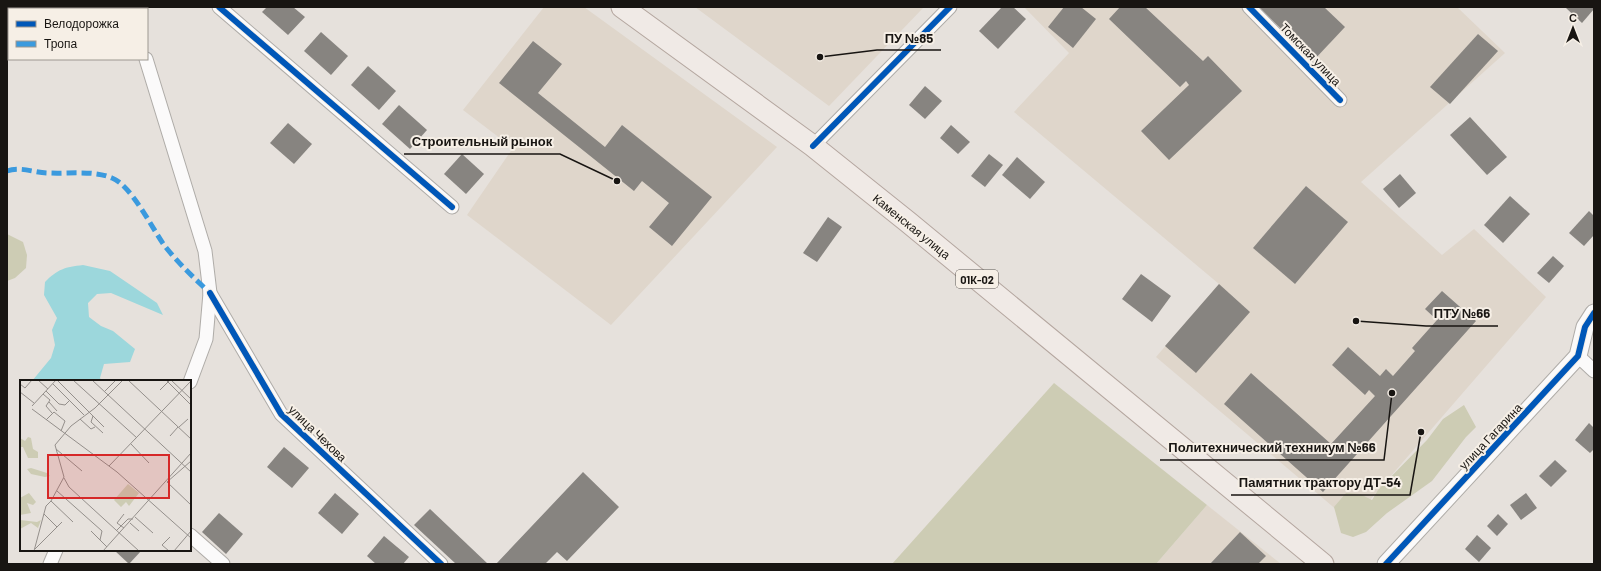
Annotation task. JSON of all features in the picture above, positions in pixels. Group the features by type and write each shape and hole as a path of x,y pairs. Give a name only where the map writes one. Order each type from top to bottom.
{"main road":[{"name":"Каменская улица","path":"622,7 813,146 920,232 1322,564"}],"street":[{"path":"219,7 452,207"},
{"path":"813,146 950,7"},
{"name":"Томская улица","path":"1249,7 1340,100"},
{"path":"146,60 205,251 210,293 206,339 191,380"},
{"name":"улица Чехова","path":"210,293 281,414 441,564"},
{"name":"улица Гагарина","path":"1386,564 1586,355 1585,328 1594,313"},
{"path":"1586,355 1594,371"},
{"path":"191,535 223,564"},
{"path":"50,564 56,551"}],"shaded area":[{"path":"544,7 584,7 777,147 611,325 467,215 513,148 463,110"},
{"path":"695,7 924,7 829,106"},
{"path":"1024,7 1457,7 1505,53 1361,182 1442,255 1474,229 1546,297 1351,522 1156,357 1219,284 1014,112 1069,53"},
{"path":"1207,505 1281,564 1156,564"}],"green space":[{"path":"7,234 23,242 27,255 26,268 15,278 7,281"},
{"path":"1054,383 1207,505 1156,564 892,564"},
{"path":"1464,405 1476,427 1466,437 1432,481 1387,513 1366,532 1353,537 1341,533 1334,507 1346,493 1360,494 1372,500 1378,490 1427,440 1443,419"}],"water":[{"path":"83,265 110,271 157,303 163,315 111,293 97,294 88,303 89,317 101,326 113,331 135,349 130,362 104,364 100,378 101,380 33,380 51,358 55,345 52,330 57,318 44,295 45,282 62,269"}],"building":[{"path":"267,7 293,7 305,17 288,35 262,12"},
{"path":"1002,7 1013,7 1026,19 998,49 979,31"},
{"path":"1064,7 1081,7 1096,19 1073,48 1048,27"},
{"path":"1120,7 1145,7 1203,61 1208,56 1242,91 1169,160 1141,131 1189,85 1186,81 1180,87 1109,19"},
{"path":"1258,7 1324,7 1345,27 1314,60"},
{"path":"1594,7 1594,9 1582,23 1566,8"},
{"path":"321,32 348,56 331,75 304,51"},
{"path":"1478,34 1498,51 1450,104 1430,87"},
{"path":"533,41 562,64 538,93 605,147 622,125 712,197 672,246 649,227 669,203 642,181 634,191 499,83"},
{"path":"368,66 396,91 379,110 351,85"},
{"path":"925,86 942,101 925,119 909,105"},
{"path":"399,105 427,130 410,149 382,124"},
{"path":"1470,117 1507,157 1487,175 1450,135"},
{"path":"288,123 312,144 294,164 270,143"},
{"path":"951,125 970,142 958,154 940,138"},
{"path":"462,154 484,174 466,194 444,174"},
{"path":"989,154 1003,165 985,187 971,176"},
{"path":"1017,157 1045,182 1030,199 1002,175"},
{"path":"1400,174 1416,193 1399,208 1383,189"},
{"path":"1306,186 1348,222 1295,284 1253,248"},
{"path":"1510,196 1530,214 1503,243 1484,225"},
{"path":"1589,211 1594,216 1594,235 1584,246 1569,233"},
{"path":"828,217 842,227 817,262 803,253"},
{"path":"1553,256 1564,266 1549,283 1537,273"},
{"path":"1141,274 1171,296 1152,322 1122,299"},
{"path":"1219,284 1250,312 1196,373 1165,346"},
{"path":"1442,291 1476,321 1323,492 1224,404 1251,373 1331,444 1375,396 1369,390 1365,395 1332,365 1348,347 1380,376 1386,369 1393,376 1415,351 1412,348 1437,320 1425,309"},
{"path":"1589,423 1594,428 1594,449 1590,453 1575,440"},
{"path":"284,447 309,468 292,488 267,467"},
{"path":"1555,460 1567,471 1551,487 1539,476"},
{"path":"583,472 619,507 567,561 557,552 545,564 496,564"},
{"path":"335,493 359,514 342,534 318,513"},
{"path":"1526,493 1537,508 1521,520 1510,505"},
{"path":"430,509 488,564 456,564 414,525"},
{"path":"219,513 243,534 226,554 202,532"},
{"path":"1498,514 1508,524 1497,536 1487,526"},
{"path":"1240,532 1266,556 1258,564 1210,564"},
{"path":"1477,535 1491,548 1479,562 1465,549"},
{"path":"384,536 409,557 403,564 376,564 367,556"},
{"path":"115,551 141,551 129,564"}],"marked path":[{"path":"7,171 17,169 43,173 89,173 112,178 119,182 134,198 169,252 210,293"}],"cycle path":[{"path":"219,7 452,207"},
{"path":"813,146 950,7"},
{"path":"1249,7 1340,100"},
{"path":"210,293 281,414 441,564"},
{"path":"1386,564 1578,356 1585,327 1594,313"}],"place":[{"name":"ПУ №85","path":"820,57"},
{"name":"Строительный рынок","path":"617,181"},
{"name":"ПТУ №66","path":"1356,321"},
{"name":"Политехнический техникум №66","path":"1392,393"},
{"name":"Памятник трактору ДТ-54","path":"1421,432"}]}
